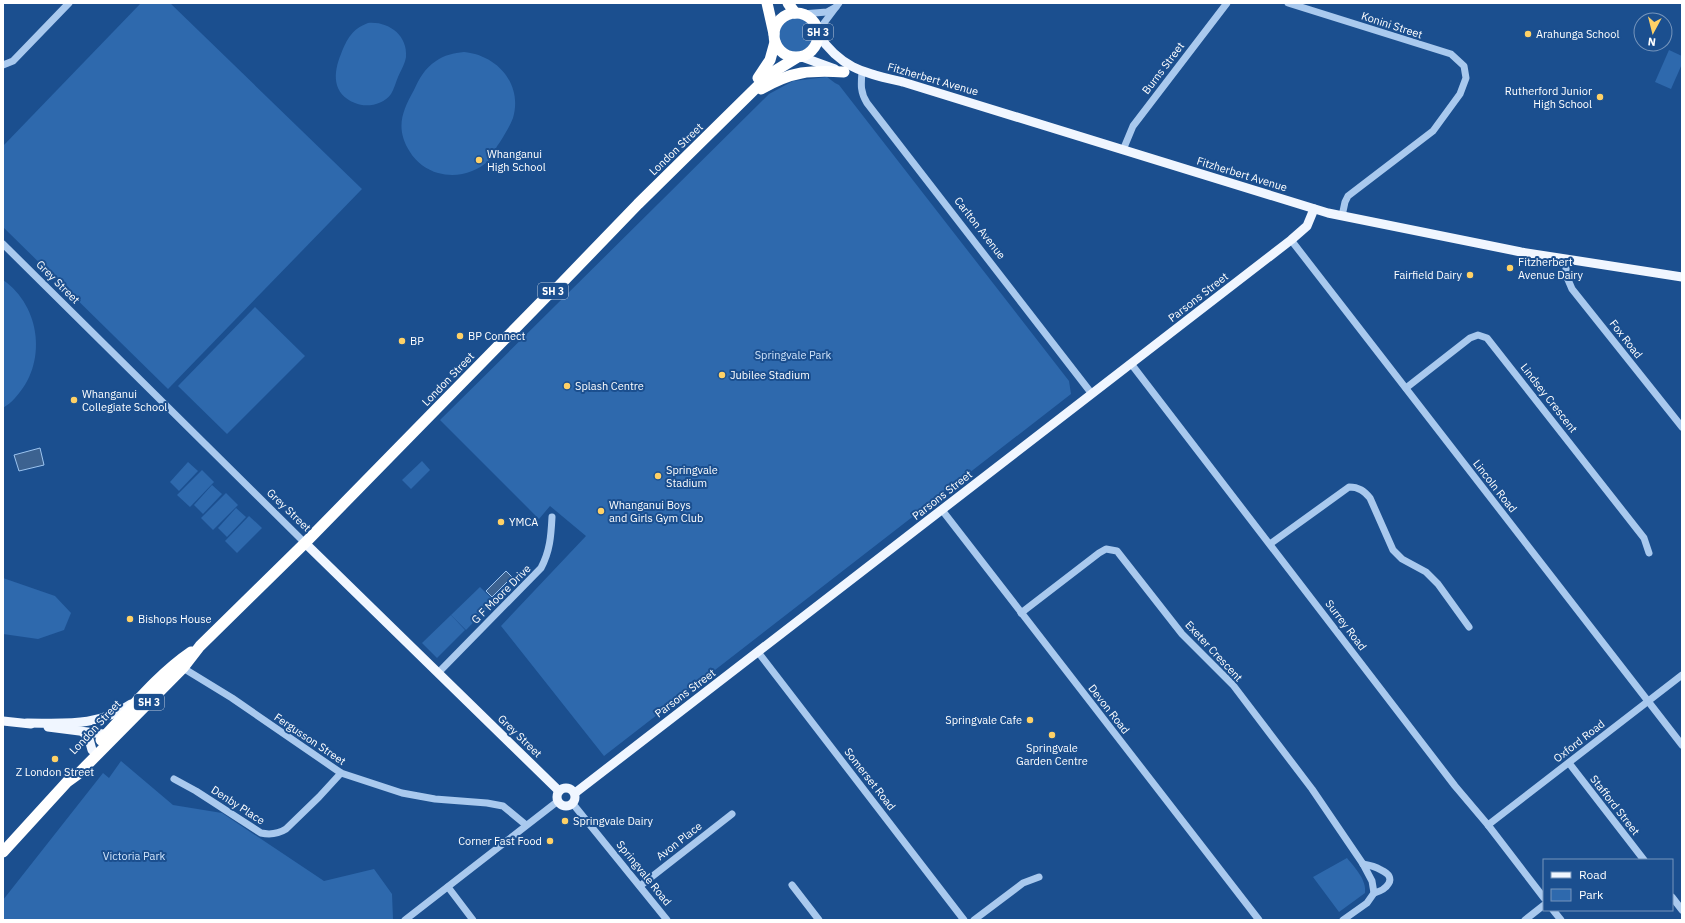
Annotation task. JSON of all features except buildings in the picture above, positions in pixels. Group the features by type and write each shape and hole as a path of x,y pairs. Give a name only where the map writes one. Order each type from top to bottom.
{"highway":[{"name":"SH 3","path":"767,3 775,38"},
{"name":"SH 3","path":"788,3 799,14 809,17 814,22 818,32 818,40 812,50 799,58"},
{"name":"SH 3","path":"775,38 776,27 783,18 799,14"},
{"path":"775,38 784,53 799,58"},
{"name":"London Street","path":"749,96 759,77 771,60 775,38"},
{"name":"London Street","path":"67,782 73,771 92,750 111,735 183,668 200,646 305,543 547,296 569,276 638,204 770,74 799,58"},
{"path":"749,96 773,82 804,71 844,72"},
{"name":"London Street","path":"3,852 67,782 78,774 148,690 177,662 200,646"}],"main road":[{"name":"Fitzherbert Avenue","path":"818,32 826,46 836,57 862,72 903,82 1314,209 1521,252 1682,277"},
{"path":"799,58 844,72 862,72"},
{"name":"Parsons Street","path":"575,793 1092,394 1132,365 1291,240 1307,226 1314,209"},
{"name":"Grey Street","path":"305,543 559,791"},
{"path":"27,723 77,723 93,721 120,711 148,690"},
{"path":"3,721 111,735"},
{"path":"83,732 90,741 92,750"},
{"path":"567,788 575,793 573,804 565,806 558,801 557,796 559,791 567,788"}],"street":[{"path":"3,65 13,61 69,3"},
{"name":"Burns Street","path":"1123,150 1133,126 1227,3"},
{"name":"Konini Street","path":"1288,3 1451,54 1464,66 1466,78 1460,94 1432,131 1348,196 1342,216"},
{"path":"799,14 821,13 837,5"},
{"path":"818,32 837,5"},
{"name":"Carlton Avenue","path":"862,72 862,94 867,103 1092,394"},
{"name":"Lincoln Road","path":"1291,240 1682,745"},
{"name":"Grey Street","path":"3,244 305,543"},
{"name":"Fox Road","path":"1566,259 1566,275 1572,289 1682,427"},
{"name":"Lindsey Crescent","path":"1406,388 1470,338 1478,335 1487,338 1644,538 1649,553"},
{"name":"Surrey Road","path":"1132,365 1450,779 1488,825 1543,897"},
{"path":"1270,544 1349,488 1356,487 1364,491 1370,498 1393,550 1402,559 1426,572 1438,584 1469,627"},
{"name":"Devon Road","path":"942,510 1258,920"},
{"name":"G F Moore Drive","path":"438,673 541,568 547,556 550,545 552,517"},
{"name":"Exeter Crescent","path":"1020,613 1099,553 1106,549 1117,551 1182,634 1233,685 1312,789 1362,864 1372,881 1374,893"},
{"name":"Somerset Road","path":"758,652 964,920"},
{"name":"Fergusson Street","path":"183,668 232,698 340,773 402,793 435,799 486,803 503,806 526,825"},
{"name":"Oxford Road","path":"1488,825 1682,675"},
{"name":"Stafford Street","path":"1569,763 1643,859"},
{"name":"Denby Place","path":"174,780 196,791 261,833 273,834 280,833 286,829 319,797 340,773"},
{"path":"405,920 558,801"},
{"name":"Springvale Road","path":"573,804 667,920"},
{"name":"Avon Place","path":"640,886 732,814"},
{"path":"1343,920 1367,902 1374,893 1383,891 1388,886 1390,880 1387,874 1382,870 1362,864"},
{"path":"974,920 1023,883 1039,877"},
{"path":"792,885 819,920"},
{"path":"448,887 473,920"},
{"path":"1673,898 1682,910"},
{"path":"1525,920 1543,906"},
{"path":"1554,911 1561,920"}],"green space":[{"path":"141,3 170,3 362,189 168,389 3,227 3,146"},
{"path":"799,18 808,23 812,28 812,42 808,47 803,51 793,52 789,51 780,42 779,32 780,28 789,19"},
{"path":"368,23 383,24 395,31 404,42 406,57 394,88 388,98 379,103 364,105 347,99 342,94 338,89 336,75 338,61 348,39 354,31 362,25"},
{"path":"464,52 476,54 487,59 497,65 505,73 511,83 514,94 515,106 513,118 506,133 489,160 484,164 472,171 459,175 438,173 426,168 412,156 405,144 402,120 406,105 420,78 426,70 442,57"},
{"path":"1668,52 1673,52 1682,56 1682,64 1671,89 1655,82"},
{"name":"Springvale Park","path":"827,77 839,85 1069,381 1071,394 604,756 501,626 586,536 550,506 539,519 440,420 769,94 793,81"},
{"path":"3,280 16,291 26,305 36,336 36,353 26,384 14,399 3,408"},
{"path":"255,307 305,356 227,434 178,386"},
{"path":"422,461 430,470 411,489 402,480"},
{"path":"188,462 198,471 179,491 170,482"},
{"path":"202,470 214,482 190,507 177,495"},
{"path":"212,485 222,494 203,514 194,505"},
{"path":"226,493 238,505 213,530 201,518"},
{"path":"236,508 246,517 227,537 218,528"},
{"path":"249,516 262,528 237,553 225,541"},
{"path":"3,578 55,596 71,613 64,630 38,639 3,634"},
{"path":"480,587 494,601 466,630 451,615"},
{"path":"451,615 465,630 437,658 422,643"},
{"name":"Victoria Park","path":"121,761 173,805 222,813 324,881 374,869 392,894 393,919 3,920 3,900 103,773 109,778"},
{"path":"1347,858 1362,879 1365,893 1339,912 1313,877"}],"shaded area":[{"path":"40,448 44,465 19,471 14,455"},
{"path":"506,571 512,577 492,597 486,591"}],"place":[{"name":"Arahunga School","path":"1528,34"},
{"name":"Rutherford Junior High School","path":"1600,97"},
{"name":"Whanganui High School","path":"479,160"},
{"name":"Fitzherbert Avenue Dairy","path":"1510,268"},
{"name":"Fairfield Dairy","path":"1470,275"},
{"name":"BP Connect","path":"460,336"},
{"name":"BP","path":"402,341"},
{"name":"Jubilee Stadium","path":"722,375"},
{"name":"Splash Centre","path":"567,386"},
{"name":"Whanganui Collegiate School","path":"74,400"},
{"name":"Springvale Stadium","path":"658,476"},
{"name":"Whanganui Boys and Girls Gym Club","path":"601,511"},
{"name":"YMCA","path":"501,522"},
{"name":"Bishops House","path":"130,619"},
{"name":"Springvale Cafe","path":"1030,720"},
{"name":"Springvale Garden Centre","path":"1052,735"},
{"name":"Z London Street","path":"55,759"},
{"name":"Springvale Dairy","path":"565,821"},
{"name":"Corner Fast Food","path":"550,841"}]}
